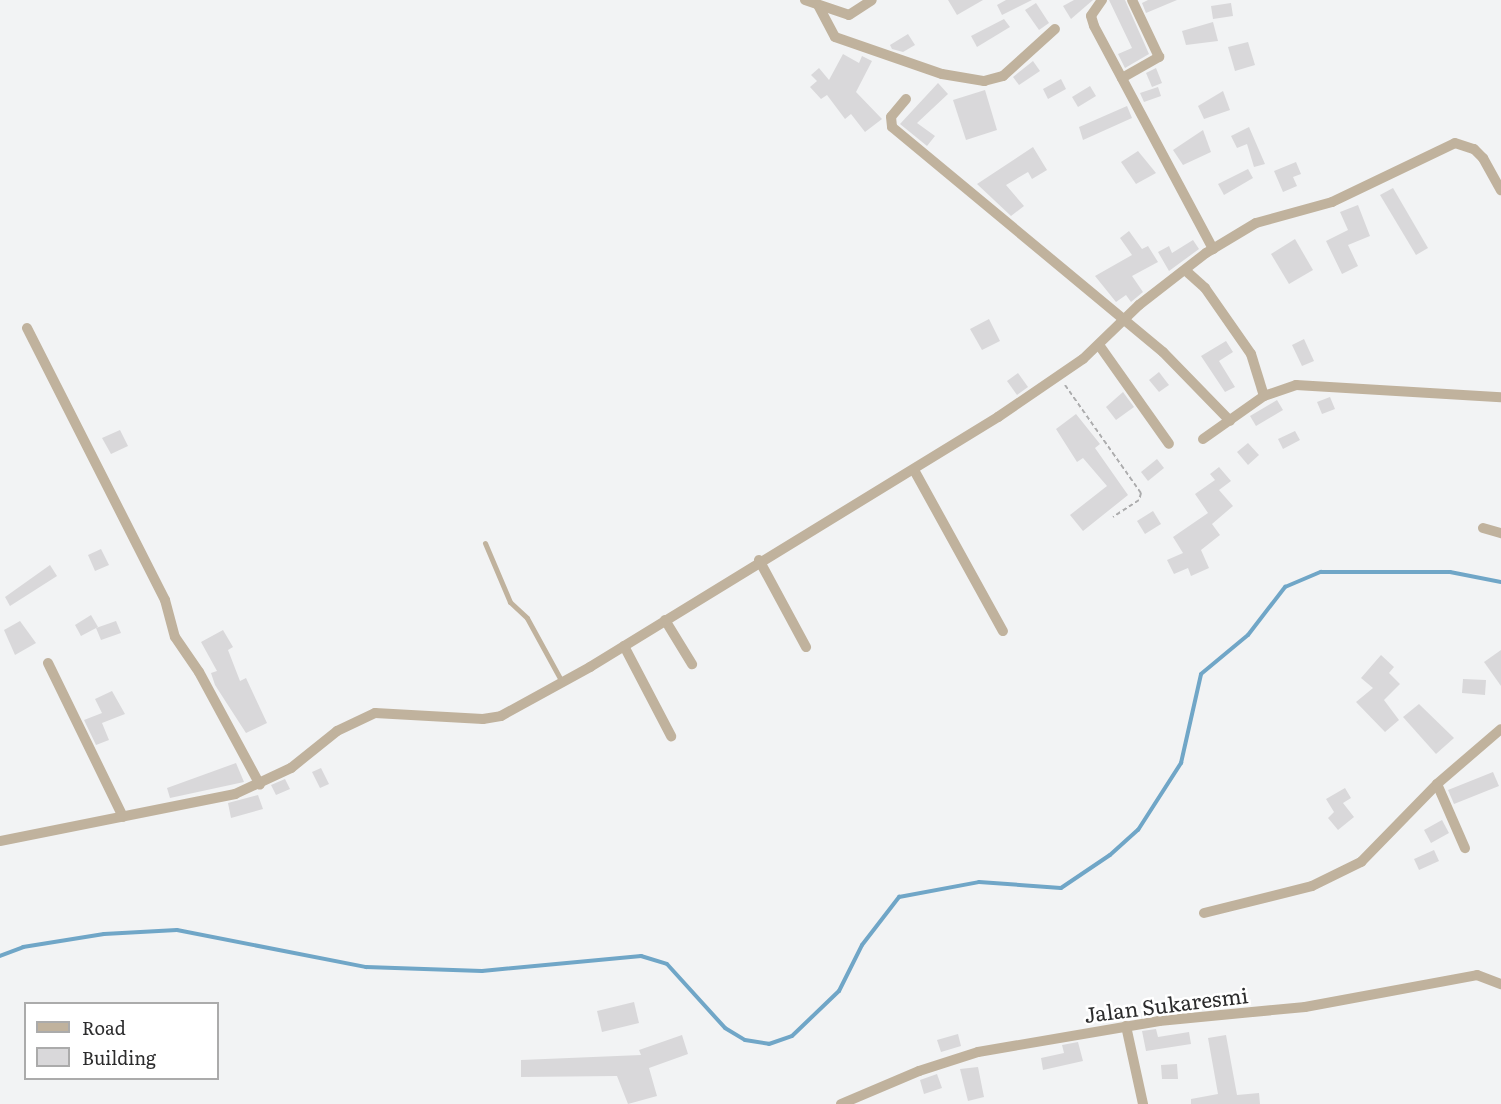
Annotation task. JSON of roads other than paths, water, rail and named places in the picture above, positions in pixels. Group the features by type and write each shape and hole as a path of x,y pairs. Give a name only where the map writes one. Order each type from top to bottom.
{"street":[{"path":"805,0 849,15 872,0"},
{"path":"1102,0 1091,16 1213,249"},
{"path":"1122,78 1159,57 1132,0"},
{"path":"818,5 835,37 942,74 984,81 1003,76 1055,29"},
{"path":"906,99 891,117 892,127 947,168 1176,365 1230,421"},
{"path":"0,842 216,800 260,785 291,768 337,731 375,713 491,719 624,646 759,560 914,470 1058,375 1099,345 1185,270 1213,249 1256,223 1332,202 1455,143 1474,149 1483,158 1501,190"},
{"path":"1185,270 1204,288 1251,354 1264,396"},
{"path":"27,328 165,600 175,637 199,672 260,785"},
{"path":"1099,345 1169,444"},
{"path":"1203,439 1264,396 1296,385 1501,397"},
{"path":"914,470 1002,632"},
{"path":"1483,528 1501,533"},
{"path":"759,560 806,647"},
{"path":"664,620 692,664"},
{"path":"624,646 671,736"},
{"path":"48,663 123,817"},
{"path":"1203,913 1312,886 1345,872 1360,862 1437,784 1501,729"},
{"path":"1437,784 1465,849"},
{"name":"Jalan Sukaresmi","path":"841,1104 919,1071 978,1052 1126,1026 1305,1007 1477,975 1501,984"},
{"path":"1126,1026 1143,1104"}],"lane":[{"path":"485,543 510,602 527,618 562,682"}],"waterway":[{"path":"0,956 23,947 104,934 177,930 366,967 482,971 641,956 667,964 725,1028 745,1040 769,1044 792,1036 839,991 862,945 899,897 979,882 1061,888 1110,855 1138,830 1181,763 1201,674 1248,635 1285,587 1321,572 1450,572 1501,582"}]}
